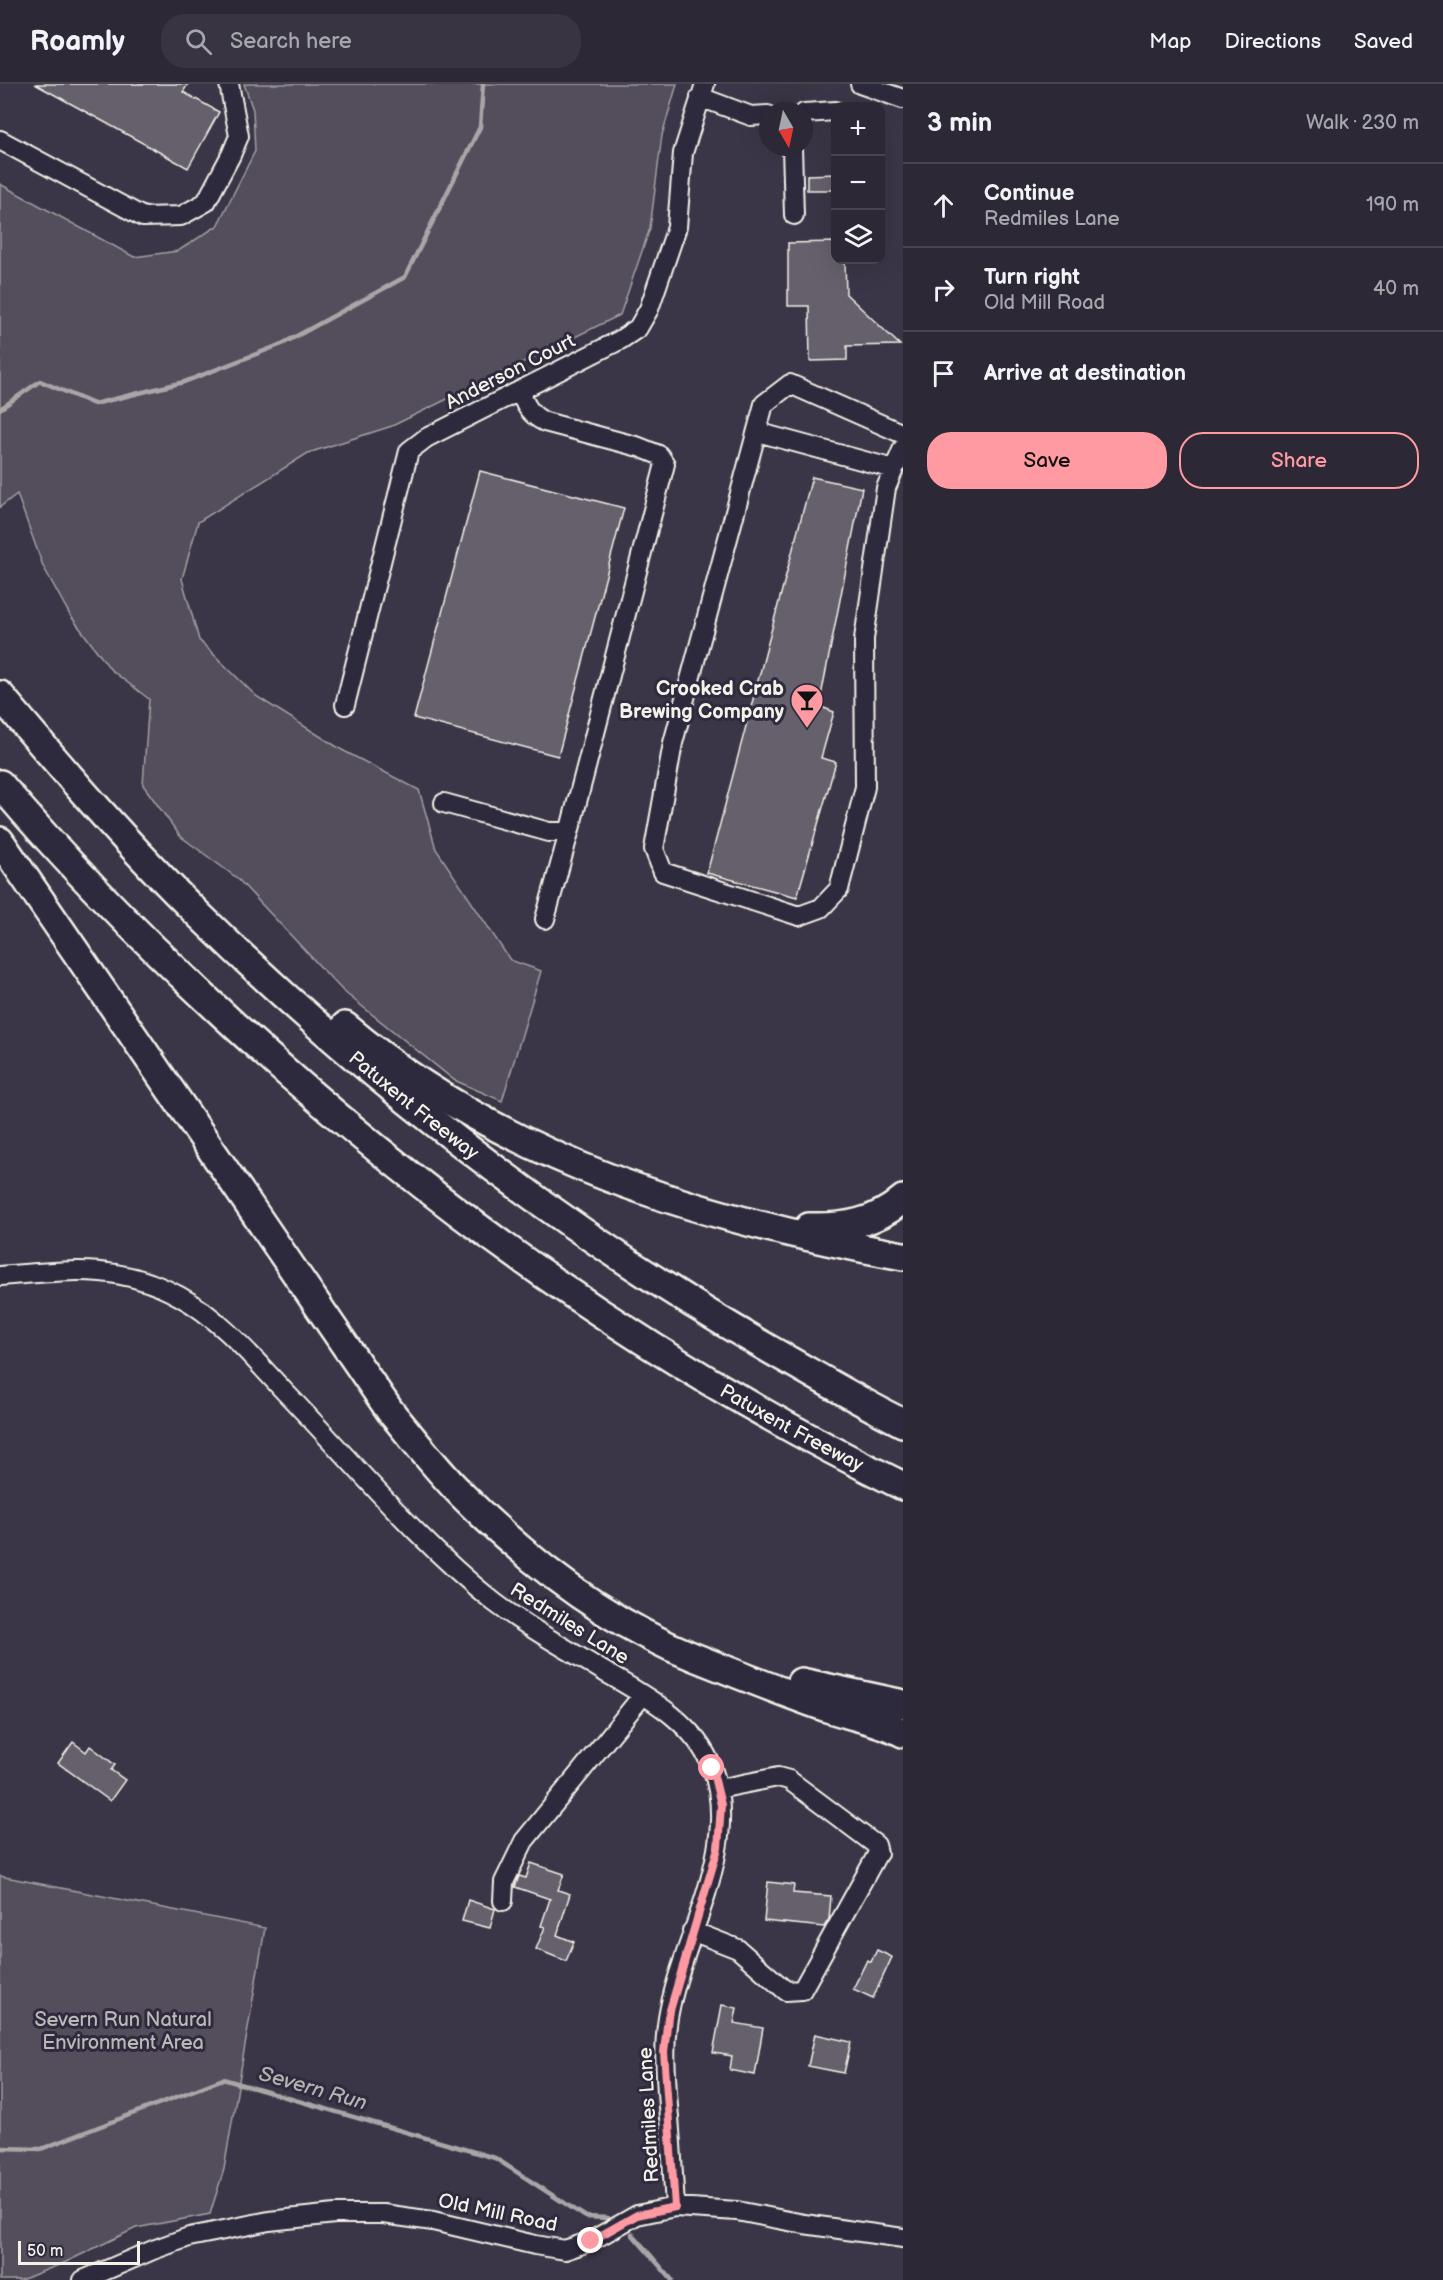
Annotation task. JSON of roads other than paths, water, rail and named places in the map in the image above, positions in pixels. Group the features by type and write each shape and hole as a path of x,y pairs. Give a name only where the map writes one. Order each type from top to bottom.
{"highway":[{"name":"Patuxent Freeway","path":"0,694 127,840 200,916 352,1056 467,1148 568,1222 651,1278 738,1332 903,1423"},
{"name":"Patuxent Freeway","path":"0,784 86,881 166,962 322,1104 431,1193 620,1327 738,1398 903,1486"},
{"path":"127,840 205,910 364,1042 428,1087 492,1126 576,1165 675,1201 745,1221 854,1247 903,1256"},
{"path":"0,841 390,1411 471,1504 563,1582 648,1636 692,1656 830,1709 903,1733"},
{"path":"745,1221 832,1228 874,1218 903,1199"},
{"path":"692,1656 903,1704"}],"street":[{"path":"0,140 143,217 182,216 206,202 239,136 229,84"},
{"path":"860,84 903,99"},
{"path":"703,90 752,116 759,116"},
{"name":"Anderson Court","path":"345,705 410,451 426,438 620,340 638,328 650,309 677,228 683,153 703,90"},
{"path":"813,112 831,111"},
{"path":"792,156 794,215"},
{"path":"903,434 790,384 764,404 673,743 654,849 663,872 799,916 821,908 839,889 865,787 864,639 886,488 903,448"},
{"path":"519,391 533,416 545,422 639,447 659,455 665,464 545,919"},
{"path":"757,432 894,469"},
{"path":"444,803 549,832 570,829"},
{"name":"Redmiles Lane","path":"0,1276 47,1271 94,1270 136,1279 180,1296 234,1338 450,1565 497,1604 549,1639 643,1695 678,1720 692,1735 712,1768 718,1789 721,1825 718,1848 668,2017 664,2052 675,2207"},
{"path":"503,1902 504,1882 524,1841 643,1695"},
{"path":"692,1931 738,1949 786,1991 802,1990 878,1853 876,1845 789,1780 778,1776 718,1789"},
{"name":"Old Mill Road","path":"83,2280 189,2237 269,2221 335,2214 383,2214 433,2221 565,2250 591,2241 637,2215 675,2207 737,2211 804,2224 903,2238"}],"waterway":[{"path":"0,409 40,381 94,404 184,382 282,344 405,277 480,127 483,84"},
{"name":"Severn Run","path":"0,2148 41,2149 223,2079 495,2158 586,2217 608,2218"},
{"name":"Severn Run","path":"632,2234 672,2280"}],"place":[{"name":"Crooked Crab Brewing Company","path":"807,729"}],"park label":[{"name":"Severn Run Natural Environment Area","path":"123,2030"}]}
